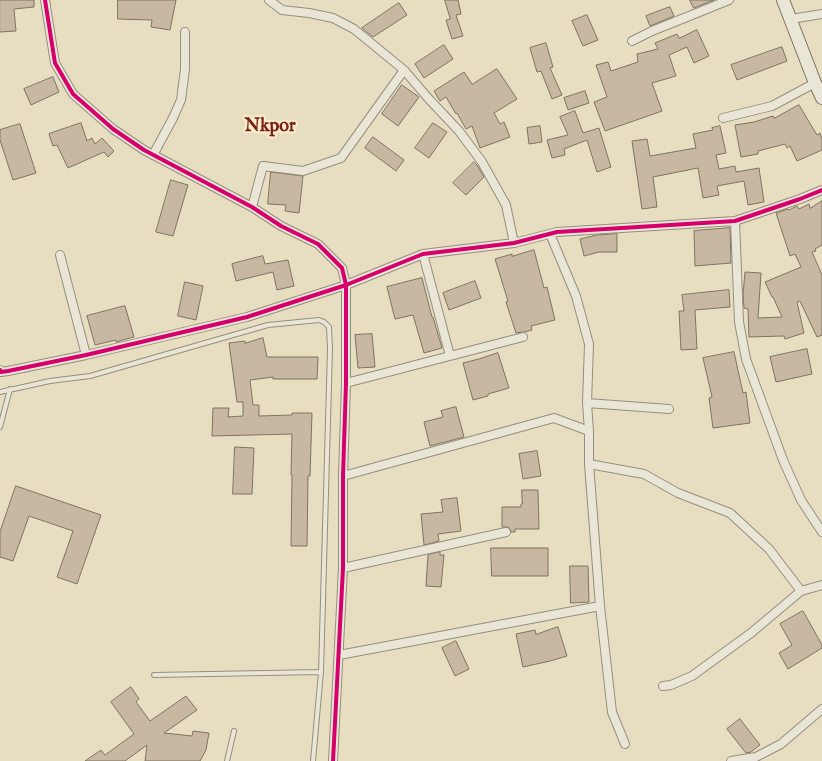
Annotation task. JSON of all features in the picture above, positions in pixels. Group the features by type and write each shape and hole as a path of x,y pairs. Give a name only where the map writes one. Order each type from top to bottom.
{"main road":[{"path":"783,0 822,98"}],"street":[{"path":"44,0 55,63 73,94 113,129 153,155 252,207 282,226 318,244 342,268 346,285 346,383 343,476 344,568 333,761"},
{"path":"269,0 282,10 309,13 333,18 354,29 404,70 459,131 482,162 506,205 514,243"},
{"path":"632,41 652,31 729,0"},
{"path":"791,19 822,14"},
{"path":"153,155 181,100 186,69 185,32"},
{"path":"252,207 263,166 304,170 341,158 404,70"},
{"path":"722,118 772,106 815,83"},
{"path":"0,370 1,372 8,371 86,355 247,317 346,285 423,254 514,243 550,234 565,232 735,221 822,190"},
{"path":"735,221 739,322 746,358 783,460 801,500 822,532"},
{"path":"550,234 576,296 589,344 587,403 589,464 600,606 612,712 625,744"},
{"path":"423,254 450,356"},
{"path":"60,256 86,355"},
{"path":"346,383 523,337"},
{"path":"587,403 669,410"},
{"path":"343,476 554,418 589,431"},
{"path":"589,464 644,474 678,493 730,513 769,549 801,591"},
{"path":"344,568 506,532"},
{"path":"663,686 671,685 692,676 751,633 801,591 822,585"},
{"path":"339,655 600,606"},
{"path":"731,761 756,757 781,744 822,709"}],"lane":[{"path":"0,392 50,381 90,376 268,325 319,320 324,322 329,327 321,672 313,761"},
{"path":"0,427 10,389"},
{"path":"154,675 321,672"},
{"path":"227,761 234,731"}],"building":[{"path":"0,0 34,0 34,7 14,9 16,31 0,32"},
{"path":"118,0 176,0 170,30 151,27 152,20 118,19"},
{"path":"445,0 458,0 461,14 456,15 463,36 452,39 446,20 450,19"},
{"path":"690,0 714,0 694,8"},
{"path":"399,3 407,15 373,37 362,28"},
{"path":"670,7 674,16 650,26 646,16"},
{"path":"587,15 598,40 583,46 572,21"},
{"path":"697,30 709,56 694,63 687,47 669,55 676,76 652,83 662,111 605,131 594,102 607,97 596,65 608,62 611,71 638,62 637,54 658,49 655,43 677,34 679,38"},
{"path":"546,43 553,67 550,68 562,95 552,99 541,71 537,72 530,48"},
{"path":"444,45 453,59 424,78 415,64"},
{"path":"782,47 787,61 737,80 731,65"},
{"path":"497,69 517,99 494,113 500,124 504,122 510,137 480,148 472,126 466,129 446,97 440,101 434,91 464,72 472,84"},
{"path":"53,77 59,92 31,105 24,89"},
{"path":"402,85 419,97 398,126 382,114"},
{"path":"585,91 589,103 568,110 564,98"},
{"path":"799,105 817,135 820,133 822,139 822,150 797,161 790,146 787,148 785,144 758,151 758,154 741,157 735,125 754,122 773,116 774,118"},
{"path":"575,111 583,133 599,128 611,167 597,172 587,140 564,149 565,155 552,158 547,140 568,135 560,117"},
{"path":"81,123 87,141 92,138 95,144 102,138 114,151 108,157 104,152 68,168 57,145 53,146 49,134"},
{"path":"433,123 447,132 429,158 415,148"},
{"path":"20,124 36,173 13,180 0,140 0,130"},
{"path":"540,126 542,142 529,144 527,128"},
{"path":"720,126 726,153 716,155 719,169 735,166 736,172 759,168 764,202 748,205 744,181 717,186 719,195 703,198 698,168 653,177 657,207 642,209 632,141 647,139 650,156 696,148 693,134 713,130 712,128"},
{"path":"373,137 404,160 396,171 365,148"},
{"path":"474,162 484,177 466,195 453,183"},
{"path":"271,172 303,176 299,213 285,211 286,205 268,204"},
{"path":"171,180 188,185 173,236 156,232"},
{"path":"822,201 822,245 815,249 816,251 812,252 822,275 822,335 817,337 800,301 797,302 804,333 785,339 784,336 749,337 748,309 744,308 743,295 745,272 761,273 758,318 782,317 765,282 801,267 795,254 790,256 776,213 789,210 797,206 799,209 809,204 810,208"},
{"path":"730,228 731,263 695,266 694,231"},
{"path":"617,234 617,252 599,252 584,256 580,239 597,235"},
{"path":"534,250 544,288 547,287 555,320 531,326 532,330 516,333 495,259"},
{"path":"263,256 265,264 288,260 294,286 277,290 273,272 236,281 232,264"},
{"path":"422,278 442,348 424,353 413,315 395,319 387,287"},
{"path":"475,281 481,298 449,310 443,293"},
{"path":"185,282 203,286 196,320 178,316"},
{"path":"729,290 730,307 695,310 697,349 681,350 679,311 684,311 682,295"},
{"path":"125,306 134,337 116,342 116,340 95,345 87,316"},
{"path":"372,334 375,367 358,368 355,335"},
{"path":"263,338 267,357 318,357 317,379 273,379 273,377 250,380 253,405 259,405 259,416 312,413 310,476 308,476 307,546 291,546 292,434 212,436 213,408 229,408 228,417 243,416 243,402 237,402 229,343 245,341 245,343"},
{"path":"807,349 812,374 776,382 770,357"},
{"path":"734,352 743,393 746,392 750,423 713,428 709,398 712,397 703,358"},
{"path":"498,353 509,388 473,400 463,363"},
{"path":"456,407 464,437 430,446 424,422 443,417 441,411"},
{"path":"235,447 254,448 252,494 233,494"},
{"path":"537,451 541,476 523,479 519,454"},
{"path":"16,486 101,515 77,584 57,577 73,531 29,516 13,561 0,557 0,532"},
{"path":"522,490 538,490 539,529 515,529 515,532 511,532 508,527 502,527 502,507 521,507"},
{"path":"457,498 461,531 438,534 439,541 424,545 421,514 443,512 441,500"},
{"path":"491,548 548,548 548,576 492,576"},
{"path":"440,552 440,555 444,555 441,587 426,586 428,555"},
{"path":"570,566 588,566 589,602 571,603"},
{"path":"803,611 822,645 822,648 788,669 779,653 792,645 780,624"},
{"path":"558,627 567,656 523,667 516,634 535,630 536,634"},
{"path":"456,641 469,669 455,676 442,648"},
{"path":"131,687 139,699 136,702 150,721 186,696 197,710 164,733 192,736 193,731 209,733 206,750 200,761 145,761 147,745 125,761 85,761 101,750 105,755 134,734 111,702"},
{"path":"740,719 760,745 751,752 746,753 727,729"}],"cycle path":[{"path":"45,0 55,63 73,94 113,129 144,150 252,207 281,226 318,244 342,268 346,285 343,568 333,761"},
{"path":"0,370 1,372 8,371 86,355 247,317 346,285 423,254 514,243 557,232 735,221 822,190"}],"district":[{"name":"Nkpor","path":"270,127"}]}
